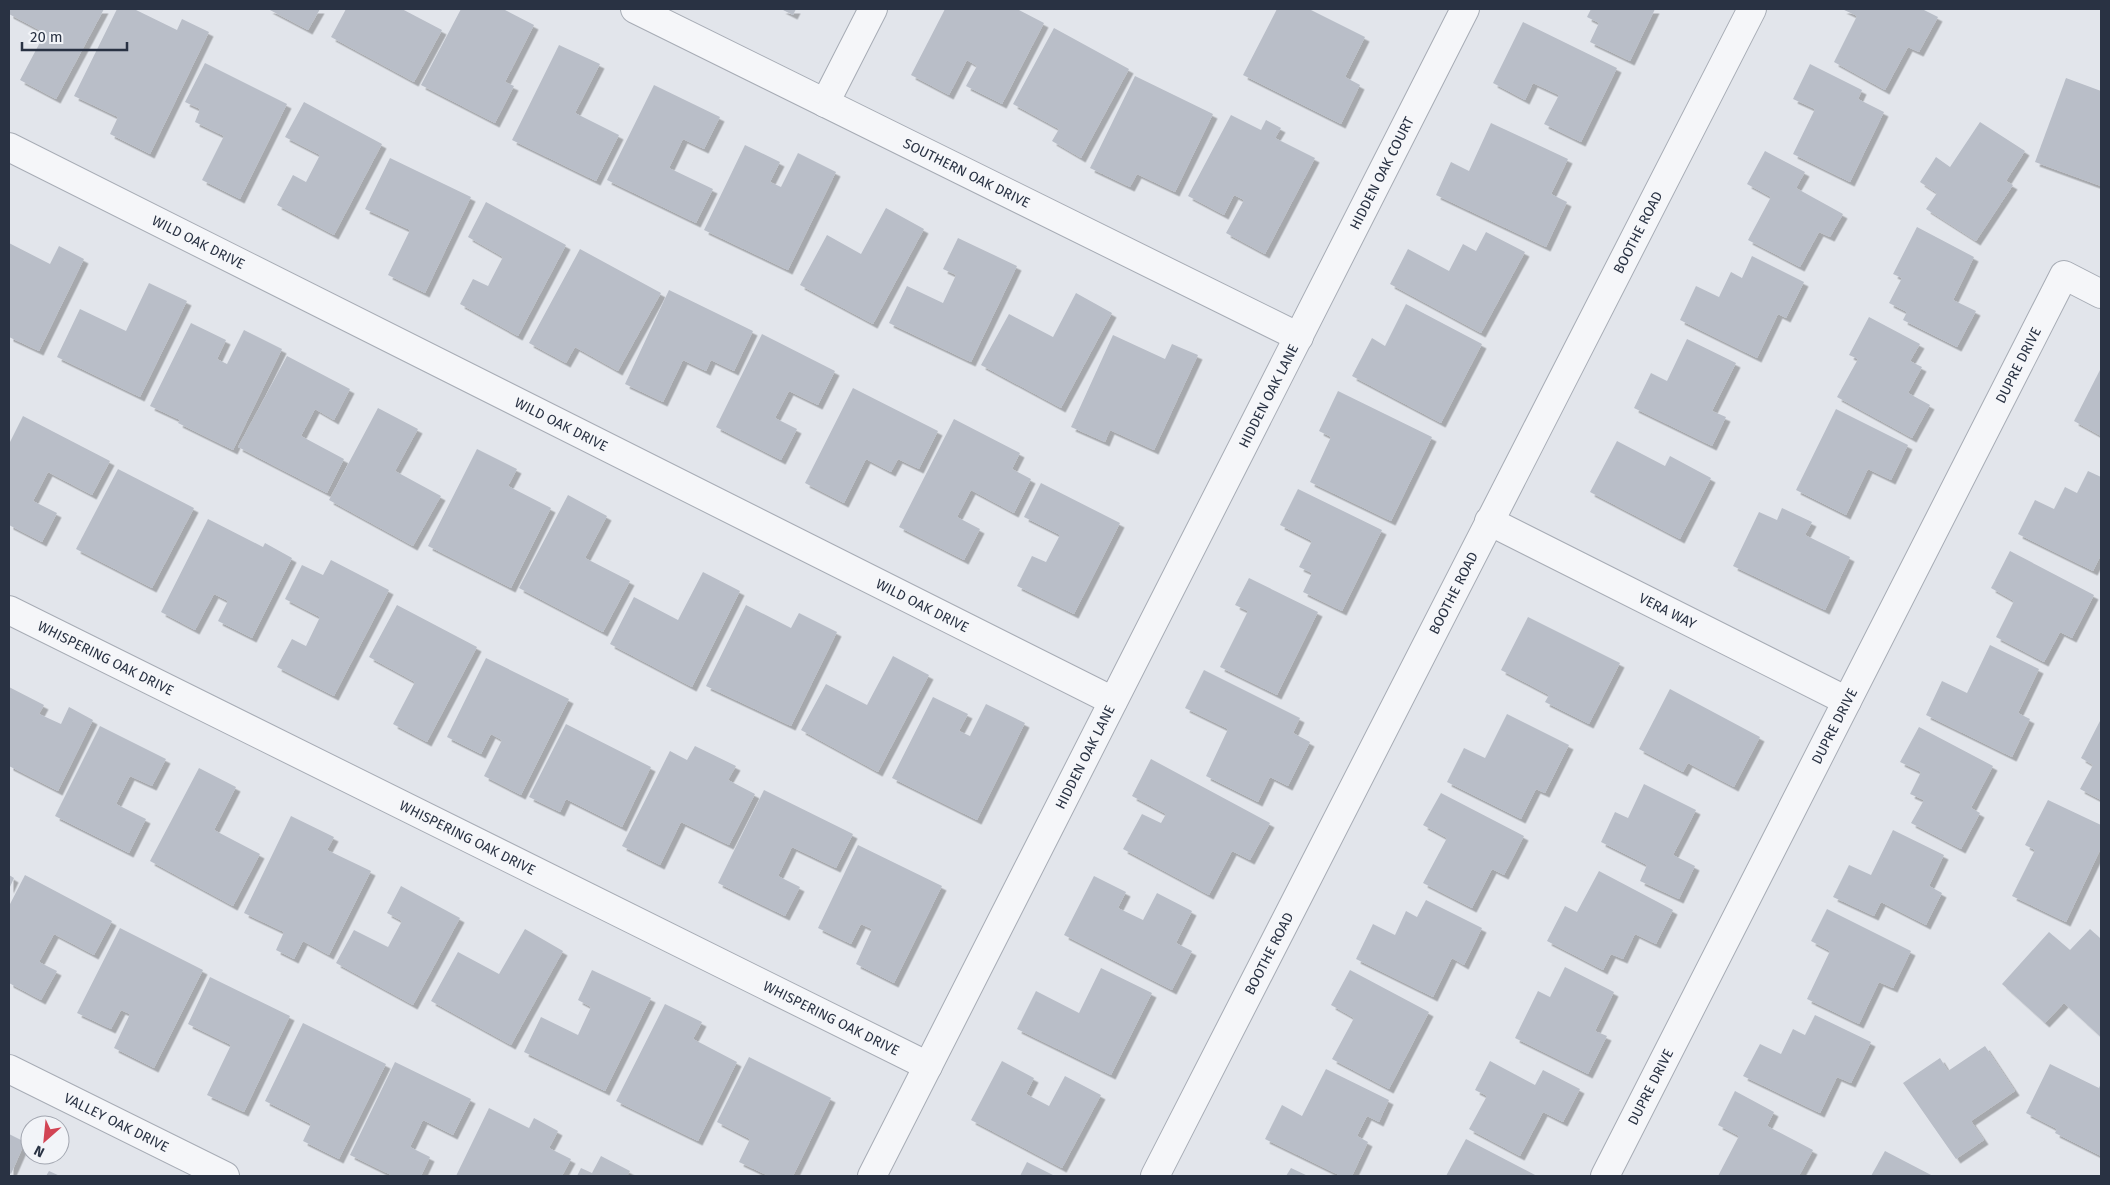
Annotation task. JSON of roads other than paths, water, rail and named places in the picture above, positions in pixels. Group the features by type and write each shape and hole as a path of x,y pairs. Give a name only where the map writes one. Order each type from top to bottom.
{"street":[{"name":"SOUTHERN OAK DRIVE","path":"635,9 1299,337"},
{"path":"825,103 873,9"},
{"name":"HIDDEN OAK COURT","path":"1299,337 1465,9"},
{"name":"BOOTHE ROAD","path":"1155,1176 1752,9"},
{"name":"WILD OAK DRIVE","path":"9,147 1114,701"},
{"name":"DUPRE DRIVE","path":"1605,1176 2064,275 2101,294"},
{"name":"HIDDEN OAK LANE","path":"872,1176 1299,337"},
{"name":"VERA WAY","path":"1489,522 1847,701"},
{"name":"WHISPERING OAK DRIVE","path":"9,610 928,1066"},
{"name":"VALLEY OAK DRIVE","path":"9,1069 226,1176"}]}
